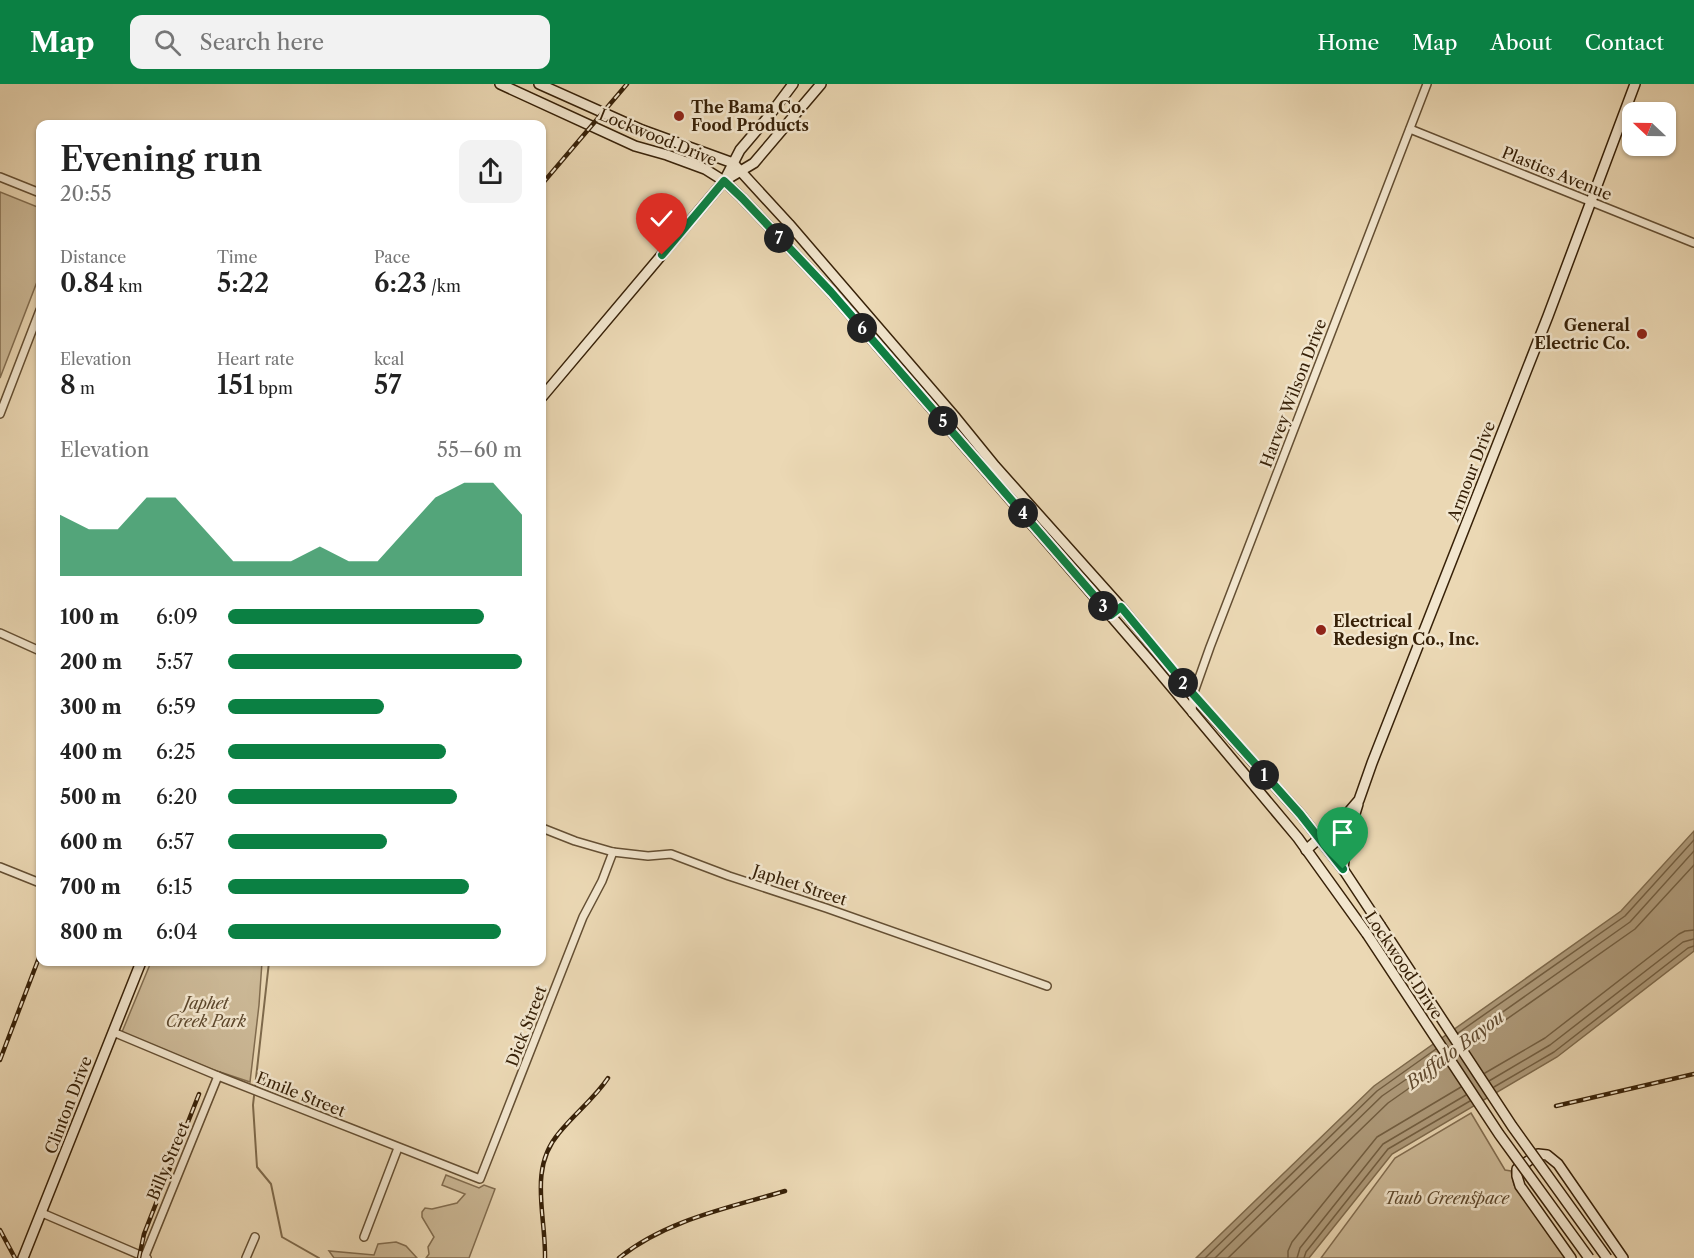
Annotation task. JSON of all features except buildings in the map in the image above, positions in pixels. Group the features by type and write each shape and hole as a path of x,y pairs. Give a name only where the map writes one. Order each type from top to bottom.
{"main road":[{"name":"Lockwood Drive","path":"500,84 635,146 705,169 724,181 742,198 809,269 1111,615 1306,850 1367,934 1499,1134 1589,1258"},
{"name":"Lockwood Drive","path":"539,84 642,130 733,163 741,171 860,306 995,466 1121,607 1193,694 1300,814 1343,869 1512,1126 1607,1258"},
{"path":"546,392 724,181 740,150 794,84"},
{"path":"724,181 754,163 821,84"},
{"name":"Armour Drive","path":"1306,850 1347,814 1359,800 1548,316 1635,84"},
{"path":"809,269 820,260"},
{"path":"850,314 860,306"},
{"path":"875,343 884,334"},
{"path":"1051,545 1058,537"},
{"path":"1111,615 1121,607"},
{"path":"1343,869 1346,843 1359,800"},
{"name":"Clinton Drive","path":"23,1258 139,966"},
{"path":"1571,1258 1520,1186 1517,1169 1538,1154 1547,1155 1558,1164 1623,1258"}],"street":[{"name":"Harvey Wilson Drive","path":"1192,713 1193,694 1427,84"},
{"name":"Plastics Avenue","path":"1410,129 1694,243"},
{"path":"0,177 36,191"},
{"path":"0,414 36,320"},
{"path":"0,633 36,649"},
{"name":"Japhet Street","path":"546,830 613,852 648,856 671,854 1047,986"},
{"name":"Dick Street","path":"480,1179 583,916 602,881 613,852"},
{"path":"0,867 36,881"},
{"name":"Emile Street","path":"113,1032 480,1179"},
{"name":"Billy Street","path":"146,1257 221,1077"},
{"path":"364,1237 398,1148"},
{"path":"42,1213 146,1257"},
{"path":"246,1258 255,1237"}],"green space":[{"path":"0,192 36,206 36,284 0,378"},
{"name":"Japhet Creek Park","path":"149,966 262,966 250,1082 211,1069 122,1032"},
{"name":"Taub Greenspace","path":"1471,1113 1505,1170 1511,1171 1514,1185 1565,1258 1321,1258 1395,1158"},
{"path":"446,1175 479,1188 484,1185 495,1189 469,1258 426,1258 429,1254 428,1247 434,1237 422,1217 422,1212 425,1208 432,1209 457,1203 465,1194 442,1185"},
{"path":"396,1242 406,1246 417,1258 334,1258 329,1251 374,1255 378,1244"}],"water":[{"name":"Buffalo Bayou","path":"1694,831 1694,951 1557,1057 1392,1154 1309,1258 1196,1258 1374,1086 1621,911"}],"waterway":[{"path":"269,966 253,1105 257,1167 271,1184 282,1237 319,1258"}],"railway":[{"path":"546,179 627,84"},
{"path":"0,1060 36,966"},
{"path":"1556,1106 1694,1074"},
{"path":"545,1258 541,1193 544,1162 559,1133 608,1078"},
{"path":"139,1258 144,1234 199,1094"},
{"path":"619,1258 637,1245 677,1225 785,1191"},
{"path":"0,1230 15,1258"}],"place":[{"name":"The Bama Co. Food Products","path":"679,116"},
{"name":"General Electric Co.","path":"1642,334"},
{"name":"Electrical Redesign Co., Inc.","path":"1321,630"}],"route":[{"path":"662,255 724,181 831,292 1111,615 1121,607 1193,694 1300,814 1343,869"}]}
